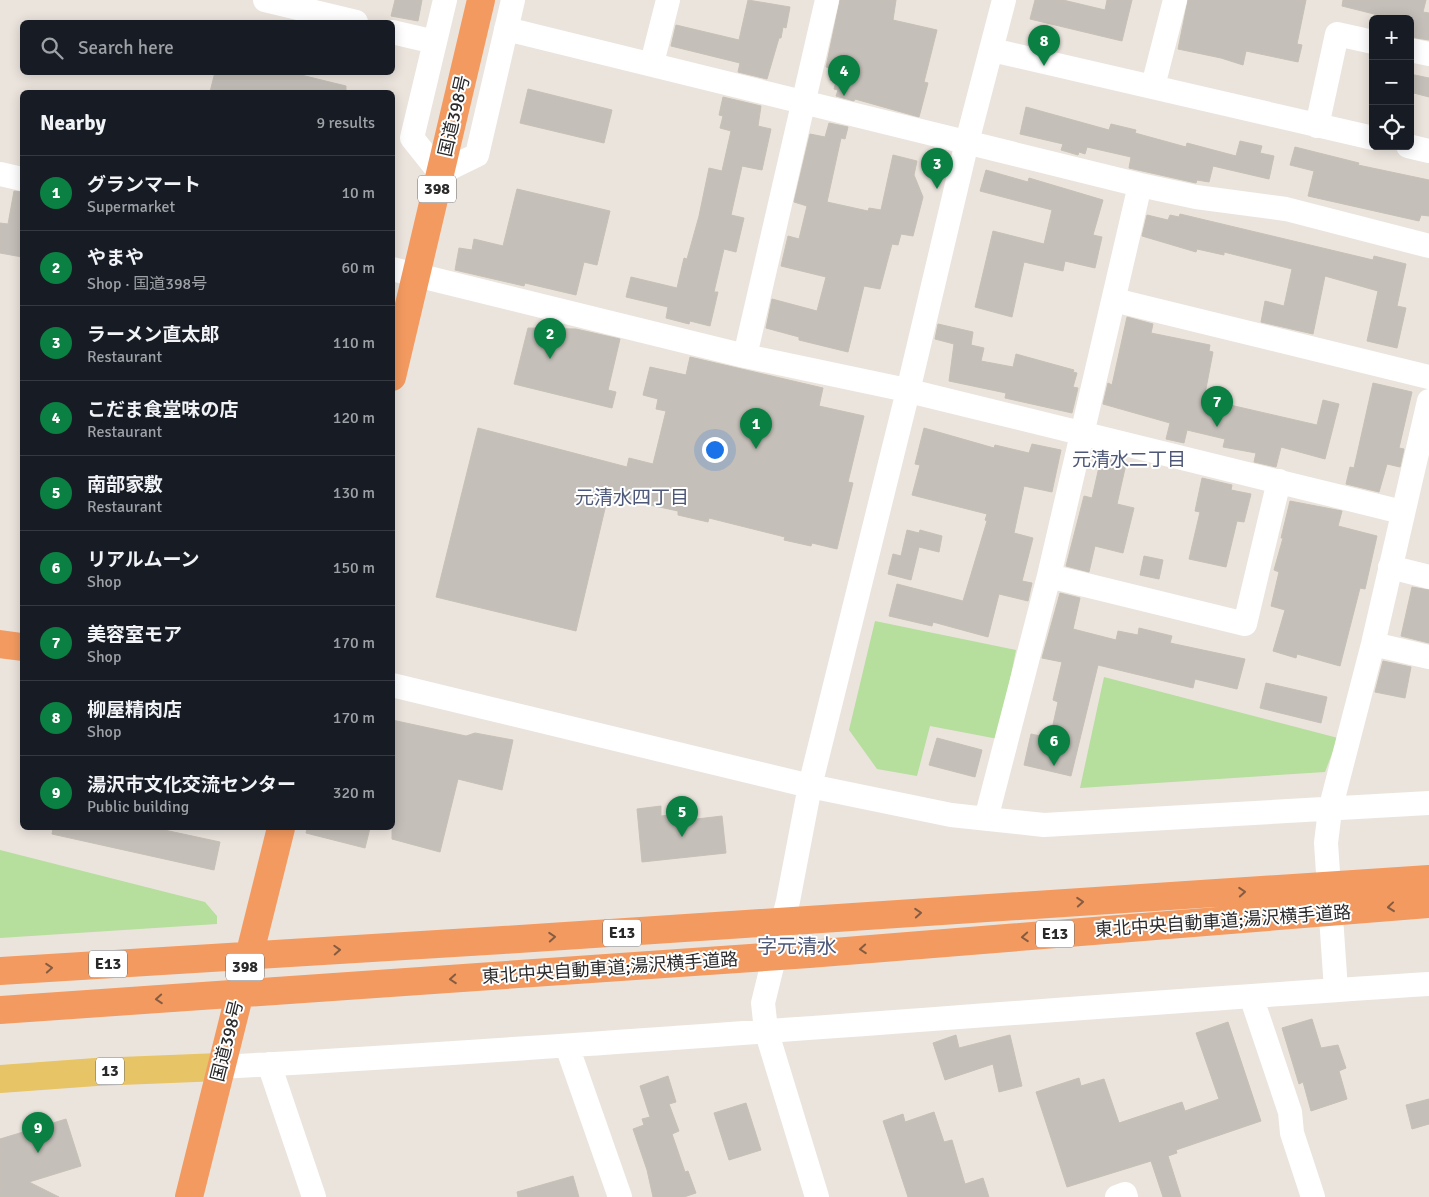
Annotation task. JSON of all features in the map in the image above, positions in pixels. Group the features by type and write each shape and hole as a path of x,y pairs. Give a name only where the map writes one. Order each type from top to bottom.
{"highway":[{"name":"国道398号","path":"395,354 405,272 440,172 481,0"},
{"path":"0,644 20,647"},
{"path":"0,653 20,652"},
{"name":"国道398号","path":"189,1197 280,830"},
{"name":"東北中央自動車道;湯沢横手道路","path":"0,971 740,925 1429,879"},
{"name":"東北中央自動車道;湯沢横手道路","path":"0,1010 809,954 1429,904"}],"main road":[{"name":"13","path":"0,1079 96,1072 220,1067"}],"street":[{"path":"265,0 348,20"},
{"path":"445,0 412,138 440,172 478,155 513,0"},
{"path":"652,64 668,0"},
{"path":"745,356 802,101 827,0"},
{"path":"817,1197 766,1030 763,1003 788,901 810,786 908,391 966,142 1004,0"},
{"path":"1153,86 1175,0"},
{"path":"506,29 1140,185 1196,197 1286,209 1429,246"},
{"path":"395,33 435,42"},
{"path":"1317,126 1337,34 1369,41"},
{"path":"992,50 1369,137"},
{"path":"1414,51 1429,54"},
{"path":"1414,147 1429,151"},
{"path":"0,174 20,179"},
{"path":"986,819 1049,576 1080,434 1114,300 1140,185"},
{"path":"405,272 745,356 908,391 1402,512"},
{"path":"1114,300 1429,377"},
{"path":"1336,990 1326,843 1330,810 1373,644 1402,512 1428,409"},
{"path":"1049,576 1245,624 1279,481"},
{"path":"1390,567 1429,577"},
{"path":"1373,644 1429,657"},
{"path":"395,686 810,786 951,815 986,819 1044,825 1429,803"},
{"path":"220,1067 567,1046 766,1030 1429,984"},
{"path":"1251,996 1290,1112 1292,1134 1313,1197"},
{"path":"567,1046 620,1197"},
{"path":"269,1064 314,1197"},
{"path":"1117,1197 1125,1194 1126,1197"}],"green space":[{"path":"875,621 1016,650 998,739 930,726 917,776 877,769 849,730"},
{"path":"1104,677 1338,738 1325,772 1080,788"},
{"path":"0,850 205,902 217,916 217,924 0,938"}],"building":[{"path":"395,0 422,0 418,21 391,16"},
{"path":"748,0 790,7 786,28 783,27 767,79 738,72 740,63 671,46 676,25 739,40"},
{"path":"840,0 896,0 893,20 937,30 924,82 928,83 919,117 855,99 854,101 836,96 838,90 834,89 836,82 830,80 833,69 826,67"},
{"path":"1035,0 1063,0 1105,10 1107,0 1132,0 1122,41 1030,19"},
{"path":"1188,0 1306,0 1297,44 1302,45 1298,62 1246,51 1243,65 1221,58 1178,49"},
{"path":"1343,0 1426,0 1423,12 1429,13 1429,40 1414,38 1414,15 1378,15 1342,6"},
{"path":"214,75 301,75 346,86 346,90 210,90"},
{"path":"1414,75 1429,78 1429,97 1414,93"},
{"path":"528,89 612,110 604,143 520,123"},
{"path":"723,97 761,106 758,126 771,129 762,170 742,166 731,215 744,218 736,252 724,249 714,292 718,292 710,326 690,321 689,324 666,318 668,307 626,297 631,277 677,288 684,258 687,259 699,216 709,168 722,171 731,131 720,128 723,116 719,115"},
{"path":"1026,107 1109,130 1111,124 1136,130 1135,133 1186,147 1187,143 1236,156 1240,141 1262,146 1260,153 1274,156 1269,179 1213,166 1209,182 1197,180 1196,183 1129,168 1131,157 1087,147 1085,154 1079,152 1078,155 1061,150 1063,144 1020,134"},
{"path":"829,123 848,127 845,139 841,138 827,202 868,211 869,208 881,210 893,155 917,161 914,175 923,197 913,236 901,234 898,245 892,244 880,289 864,286 848,352 799,340 799,337 766,328 772,299 817,311 826,277 781,266 788,236 799,239 807,206 794,202 810,134 825,137"},
{"path":"1295,147 1359,163 1358,165 1429,180 1429,216 1421,215 1419,221 1308,196 1314,171 1290,165"},
{"path":"986,170 1028,182 1029,178 1103,200 1093,235 1102,237 1095,268 1065,261 1063,271 1024,262 1012,317 975,307 993,231 1044,244 1052,210 980,191"},
{"path":"517,189 610,211 597,265 584,262 576,295 525,283 524,286 455,270 459,248 472,250 474,239 503,246"},
{"path":"14,191 20,192 20,257 0,253 0,223 8,224"},
{"path":"1180,214 1373,260 1374,256 1406,264 1397,306 1406,308 1397,348 1367,341 1378,291 1325,276 1313,334 1261,322 1265,301 1284,306 1292,269 1224,252 1224,255 1197,249 1196,252 1142,236 1147,215 1168,220 1170,215 1179,217"},
{"path":"1127,317 1153,324 1151,333 1210,345 1209,351 1213,352 1204,399 1317,425 1323,400 1339,404 1325,459 1281,447 1276,467 1254,462 1256,453 1223,447 1225,439 1187,430 1184,443 1166,439 1170,423 1103,404 1108,383 1112,385"},
{"path":"938,324 973,332 971,345 984,348 981,361 1013,367 1016,354 1074,370 1073,372 1077,373 1073,387 1078,388 1072,413 1005,398 1006,393 949,381 954,344 935,339"},
{"path":"528,328 576,329 620,339 608,390 616,392 612,408 514,384"},
{"path":"690,357 823,388 819,406 864,416 848,482 853,483 837,549 812,543 811,546 784,540 785,537 709,518 708,522 678,515 678,511 608,496 576,631 436,597 478,428 627,467 629,458 653,464 666,411 656,409 658,399 643,395 650,367 686,375"},
{"path":"1373,383 1412,392 1399,448 1404,449 1400,467 1387,464 1379,492 1346,484 1350,467 1354,468"},
{"path":"924,428 994,448 995,445 1029,453 1032,444 1061,450 1052,492 1024,486 1014,533 1033,538 1022,581 1032,583 1028,601 999,594 988,637 933,622 932,626 889,616 897,584 963,601 987,521 985,520 987,514 912,495 920,465 915,464"},
{"path":"1101,458 1126,464 1117,504 1134,508 1123,553 1095,546 1089,572 1066,566 1084,496 1092,498"},
{"path":"1202,478 1232,485 1231,490 1251,494 1244,522 1237,521 1226,567 1189,559 1200,512 1195,511"},
{"path":"1290,501 1342,511 1338,526 1377,536 1365,589 1360,588 1340,666 1297,654 1296,658 1273,651 1285,610 1271,606 1279,572 1274,570 1283,538 1281,538"},
{"path":"907,530 919,533 920,530 942,536 939,552 919,547 911,580 888,574 893,554 901,556"},
{"path":"1144,556 1163,560 1159,579 1140,575"},
{"path":"1412,587 1429,590 1429,643 1401,636"},
{"path":"1060,593 1080,598 1073,629 1116,640 1118,631 1138,635 1139,628 1172,636 1170,643 1245,659 1237,689 1195,679 1193,688 1098,665 1071,776 1024,765 1031,734 1050,738 1058,702 1053,700 1062,662 1042,658"},
{"path":"1383,661 1411,667 1405,698 1375,692"},
{"path":"1266,683 1327,697 1321,723 1260,708"},
{"path":"395,721 466,736 475,733 513,740 502,790 458,779 440,852 392,839 392,830 395,830"},
{"path":"937,738 982,750 975,777 929,765"},
{"path":"661,806 661,816 679,814 680,821 722,816 726,853 642,862 637,809"},
{"path":"53,830 164,830 220,842 214,870 52,834"},
{"path":"307,830 370,830 365,848 306,833"},
{"path":"1312,1019 1321,1048 1338,1045 1346,1068 1339,1071 1347,1099 1311,1111 1303,1082 1299,1084 1282,1028"},
{"path":"1228,1022 1261,1121 1176,1150 1177,1153 1168,1156 1181,1197 1163,1197 1151,1161 1067,1187 1036,1092 1079,1078 1081,1086 1104,1079 1119,1123 1182,1102 1185,1111 1219,1099 1196,1033"},
{"path":"956,1035 959,1048 1010,1035 1022,1086 999,1092 993,1064 945,1080 933,1043"},
{"path":"668,1076 676,1102 669,1104 679,1131 672,1134 685,1172 688,1171 696,1193 684,1197 653,1197 647,1170 633,1129 644,1125 642,1119 650,1117 640,1086"},
{"path":"1429,1099 1429,1124 1412,1129 1406,1105"},
{"path":"746,1103 761,1150 729,1160 714,1113"},
{"path":"934,1112 944,1142 952,1140 965,1184 983,1178 989,1197 908,1197 883,1121 903,1114 905,1122"},
{"path":"66,1119 81,1166 29,1182 59,1197 0,1197 0,1139"},
{"path":"573,1176 579,1197 518,1197 517,1192"}],"place":[{"name":"柳屋精肉店","path":"1044,66"},
{"name":"こだま食堂味の店","path":"844,96"},
{"name":"ラーメン直太郎","path":"937,189"},
{"name":"やまや","path":"550,359"},
{"name":"美容室モア","path":"1217,427"},
{"name":"グランマート","path":"756,449"},
{"name":"リアルムーン","path":"1054,766"},
{"name":"南部家敷","path":"682,837"},
{"name":"湯沢市文化交流センター","path":"38,1153"}],"district":[{"name":"元清水二丁目","path":"1129,460"},
{"name":"元清水四丁目","path":"632,498"},
{"name":"字元清水","path":"797,946"}]}
